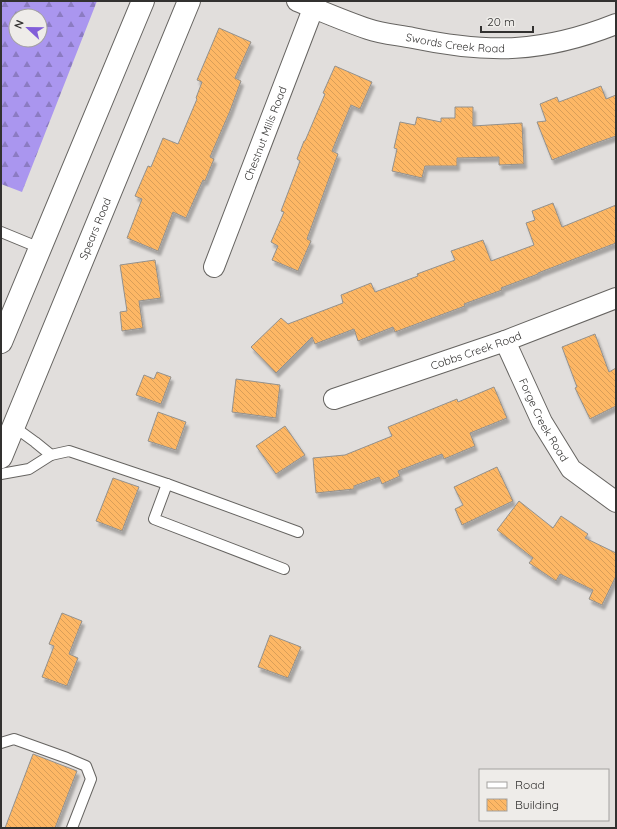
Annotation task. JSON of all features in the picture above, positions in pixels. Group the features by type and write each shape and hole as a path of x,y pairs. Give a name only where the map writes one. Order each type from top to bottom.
{"main road":[{"path":"1,342 143,1"},
{"name":"Spears Road","path":"1,457 189,1"}],"street":[{"name":"Swords Creek Road","path":"309,3 370,30 436,43 476,48 510,49 536,47 574,39 616,24"},
{"name":"Chestnut Mills Road","path":"214,266 309,3"},
{"name":"Cobbs Creek Road","path":"334,398 505,341 616,298"},
{"name":"Forge Creek Road","path":"505,341 542,422 571,469 616,502"}],"lane":[{"path":"1,232 40,248"},
{"path":"13,426 52,455"},
{"path":"1,474 29,469 52,455 69,451 167,484 298,532"},
{"path":"167,484 154,519 284,569"},
{"path":"1,743 14,739 86,766 91,779 72,828"}],"green space":[{"path":"1,1 97,1 22,192 1,184"}],"building":[{"path":"219,28 251,42 235,78 241,81 210,157 214,159 205,181 203,180 186,218 173,212 158,251 127,238 142,199 135,196 148,166 151,167 163,138 178,144 197,99 196,98 202,82 197,80"},
{"path":"335,66 372,82 360,109 351,105 332,151 338,154 307,239 311,241 298,271 272,260 278,246 271,242 284,212 281,211 300,161 297,159 325,94 323,93"},
{"path":"601,86 606,99 616,95 616,136 552,160 537,122 546,121 540,104 557,97 559,102"},
{"path":"455,107 473,107 473,126 522,123 524,164 499,165 499,157 457,158 457,166 425,166 422,178 392,171 397,149 394,148 400,122 415,125 417,117 441,122 441,118 455,118"},
{"path":"553,203 562,227 616,205 616,243 501,288 502,290 464,304 465,306 395,332 393,327 358,341 354,329 315,344 312,337 276,373 251,347 281,318 288,324 343,303 341,295 371,283 375,292 418,276 417,274 455,260 451,251 483,240 491,261 534,245 526,223 535,220 532,211"},
{"path":"155,260 161,298 139,301 143,328 122,331 120,312 127,311 120,265"},
{"path":"595,334 609,372 616,368 616,406 590,419 575,388 577,387 562,347"},
{"path":"157,372 171,377 161,404 136,395 144,375 154,379"},
{"path":"236,379 280,385 276,418 232,412"},
{"path":"494,387 507,418 470,433 475,446 444,459 442,454 398,471 400,476 382,484 379,477 354,486 354,489 316,493 313,458 345,455 392,436 388,427 457,399 458,402"},
{"path":"158,412 186,422 176,450 148,441"},
{"path":"285,426 305,455 276,474 256,446"},
{"path":"497,467 513,501 462,525 455,509 463,505 454,487"},
{"path":"113,478 139,487 122,531 96,521"},
{"path":"519,501 553,528 561,516 588,534 585,538 616,553 616,576 602,605 589,599 593,590 560,574 556,581 529,563 533,558 497,530"},
{"path":"62,613 82,621 69,654 78,658 67,686 42,677 54,646 49,644"},
{"path":"270,635 301,647 288,678 258,667"},
{"path":"33,754 77,771 55,828 5,828"}]}
